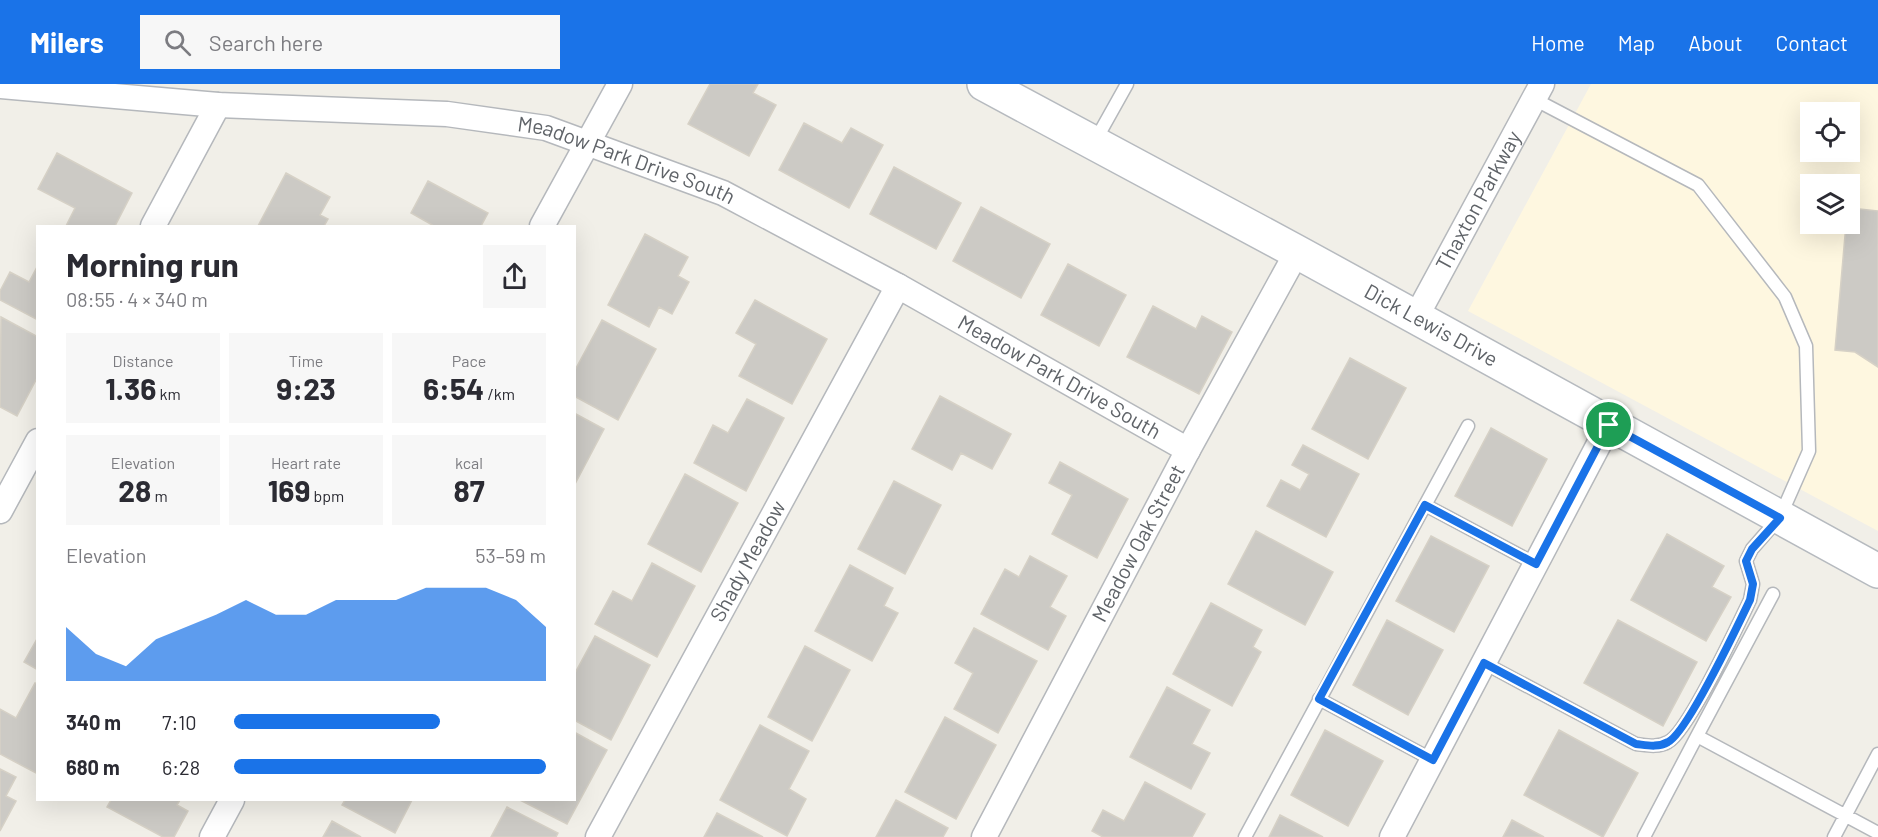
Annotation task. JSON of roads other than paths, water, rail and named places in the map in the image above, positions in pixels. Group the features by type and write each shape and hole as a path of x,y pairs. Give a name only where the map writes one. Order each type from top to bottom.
{"street":[{"path":"543,225 620,84"},
{"name":"Dick Lewis Drive","path":"984,84 1878,571"},
{"name":"Meadow Park Drive South","path":"0,86 218,105 447,114 546,128 723,193 898,286 1188,450"},
{"name":"Thaxton Parkway","path":"1416,318 1538,92"},
{"path":"154,225 218,105"},
{"name":"Meadow Oak Street","path":"984,837 1188,450 1296,252"},
{"name":"Shady Meadow","path":"598,837 898,286"},
{"path":"1392,837 1609,425"},
{"path":"0,511 36,445"},
{"path":"212,837 231,801"}],"lane":[{"path":"1094,144 1127,84"},
{"path":"1484,663 1636,744 1653,746 1670,742 1693,711 1750,600 1753,584 1746,561 1752,549 1780,518 1809,451 1806,346 1785,297 1698,185 1538,92"},
{"path":"1245,837 1468,426"},
{"path":"1425,505 1536,564"},
{"path":"1644,837 1773,594"},
{"path":"1319,699 1433,760"},
{"path":"1697,736 1878,833"},
{"path":"1834,837 1878,754"}]}
